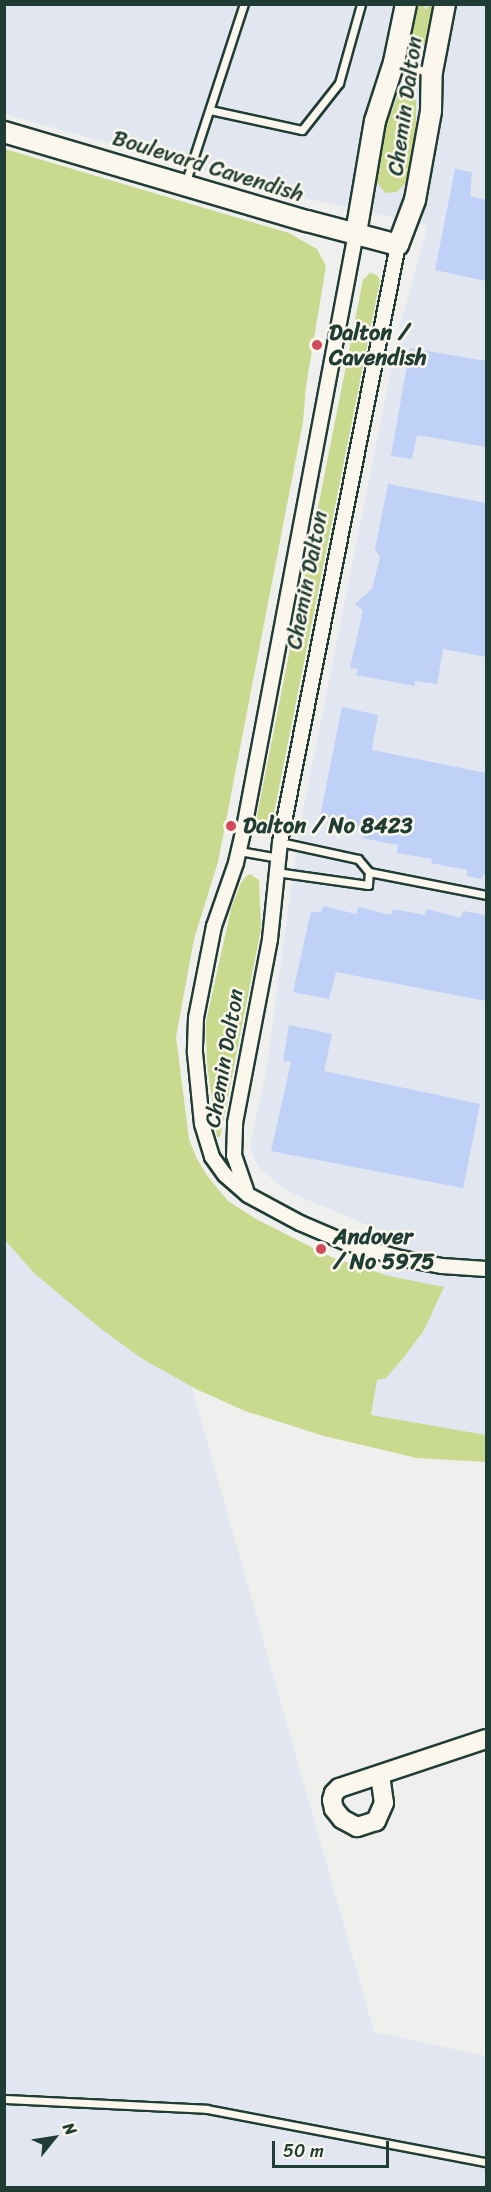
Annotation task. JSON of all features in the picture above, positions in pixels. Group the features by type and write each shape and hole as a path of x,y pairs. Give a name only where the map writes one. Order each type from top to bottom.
{"main road":[{"name":"Chemin Dalton","path":"356,233 375,121 394,62 406,4"},
{"name":"Chemin Dalton","path":"398,244 415,201 431,111 432,72 445,4"},
{"name":"Boulevard Cavendish","path":"4,132 307,221 398,244"}],"street":[{"name":"Chemin Dalton","path":"248,1195 218,1167 205,1140 195,1053 196,1018 214,926 239,850 356,233"},
{"name":"Chemin Dalton","path":"248,1195 236,1163 234,1131 270,939 280,842 398,244"},
{"path":"248,1195 322,1234 363,1248 430,1264 486,1269"},
{"path":"380,1775 486,1739"}],"lane":[{"path":"186,184 244,4"},
{"path":"210,110 302,130 339,83 361,4"},
{"path":"394,62 432,72"},
{"path":"280,842 358,859 369,872 486,895"},
{"path":"239,850 276,865 368,885 369,872"},
{"path":"4,2099 207,2109 486,2162"}],"shaded area":[{"path":"4,5 486,5 486,1454 370,1438 386,1233 285,1190 258,1167 250,1145 266,1072 299,831 400,325 428,225 308,199 5,114"},
{"path":"4,1142 183,1356 374,2032 486,2056 486,2187 5,2187"}],"green space":[{"path":"416,5 423,5 426,10 429,5 433,5 426,43 417,48 410,41"},
{"path":"409,89 416,101 416,125 407,181 397,192 385,193 375,180 383,135 398,95"},
{"path":"5,149 289,233 317,249 326,266 306,386 303,422 218,862 194,939 176,1037 189,1139 208,1177 228,1201 256,1219 331,1257 389,1276 444,1287 424,1330 386,1378 377,1380 371,1415 486,1435 486,1462 417,1458 324,1436 245,1411 196,1389 141,1358 100,1328 35,1274 5,1240"},
{"path":"370,273 377,275 380,280 272,823 266,831 260,829 256,821 363,280"},
{"path":"250,874 259,880 261,929 220,1137 217,1137 207,1063 206,1022 231,909 240,885"}],"building":[{"path":"455,169 472,172 470,196 486,200 486,281 435,270"},
{"path":"410,348 486,361 486,447 417,435 412,459 391,456"},
{"path":"388,484 486,503 486,657 443,649 437,684 415,681 415,686 356,675 358,669 350,668 363,610 355,604 372,589 380,557 375,549"},
{"path":"342,707 378,715 372,750 486,773 486,874 482,879 467,876 467,870 431,863 432,859 397,853 398,845 362,838 364,831 327,825 329,818 320,817"},
{"path":"323,906 356,914 359,907 391,915 393,909 424,915 427,909 461,918 463,911 486,915 486,1001 336,972 329,999 293,992 311,911 321,913"},
{"path":"289,1025 332,1034 324,1071 480,1104 463,1188 271,1151 291,1062 283,1061"}],"place":[{"name":"Dalton / Cavendish","path":"317,345"},
{"name":"Dalton / No 8423","path":"231,826"},
{"name":"Andover / No 5975","path":"321,1249"}]}
